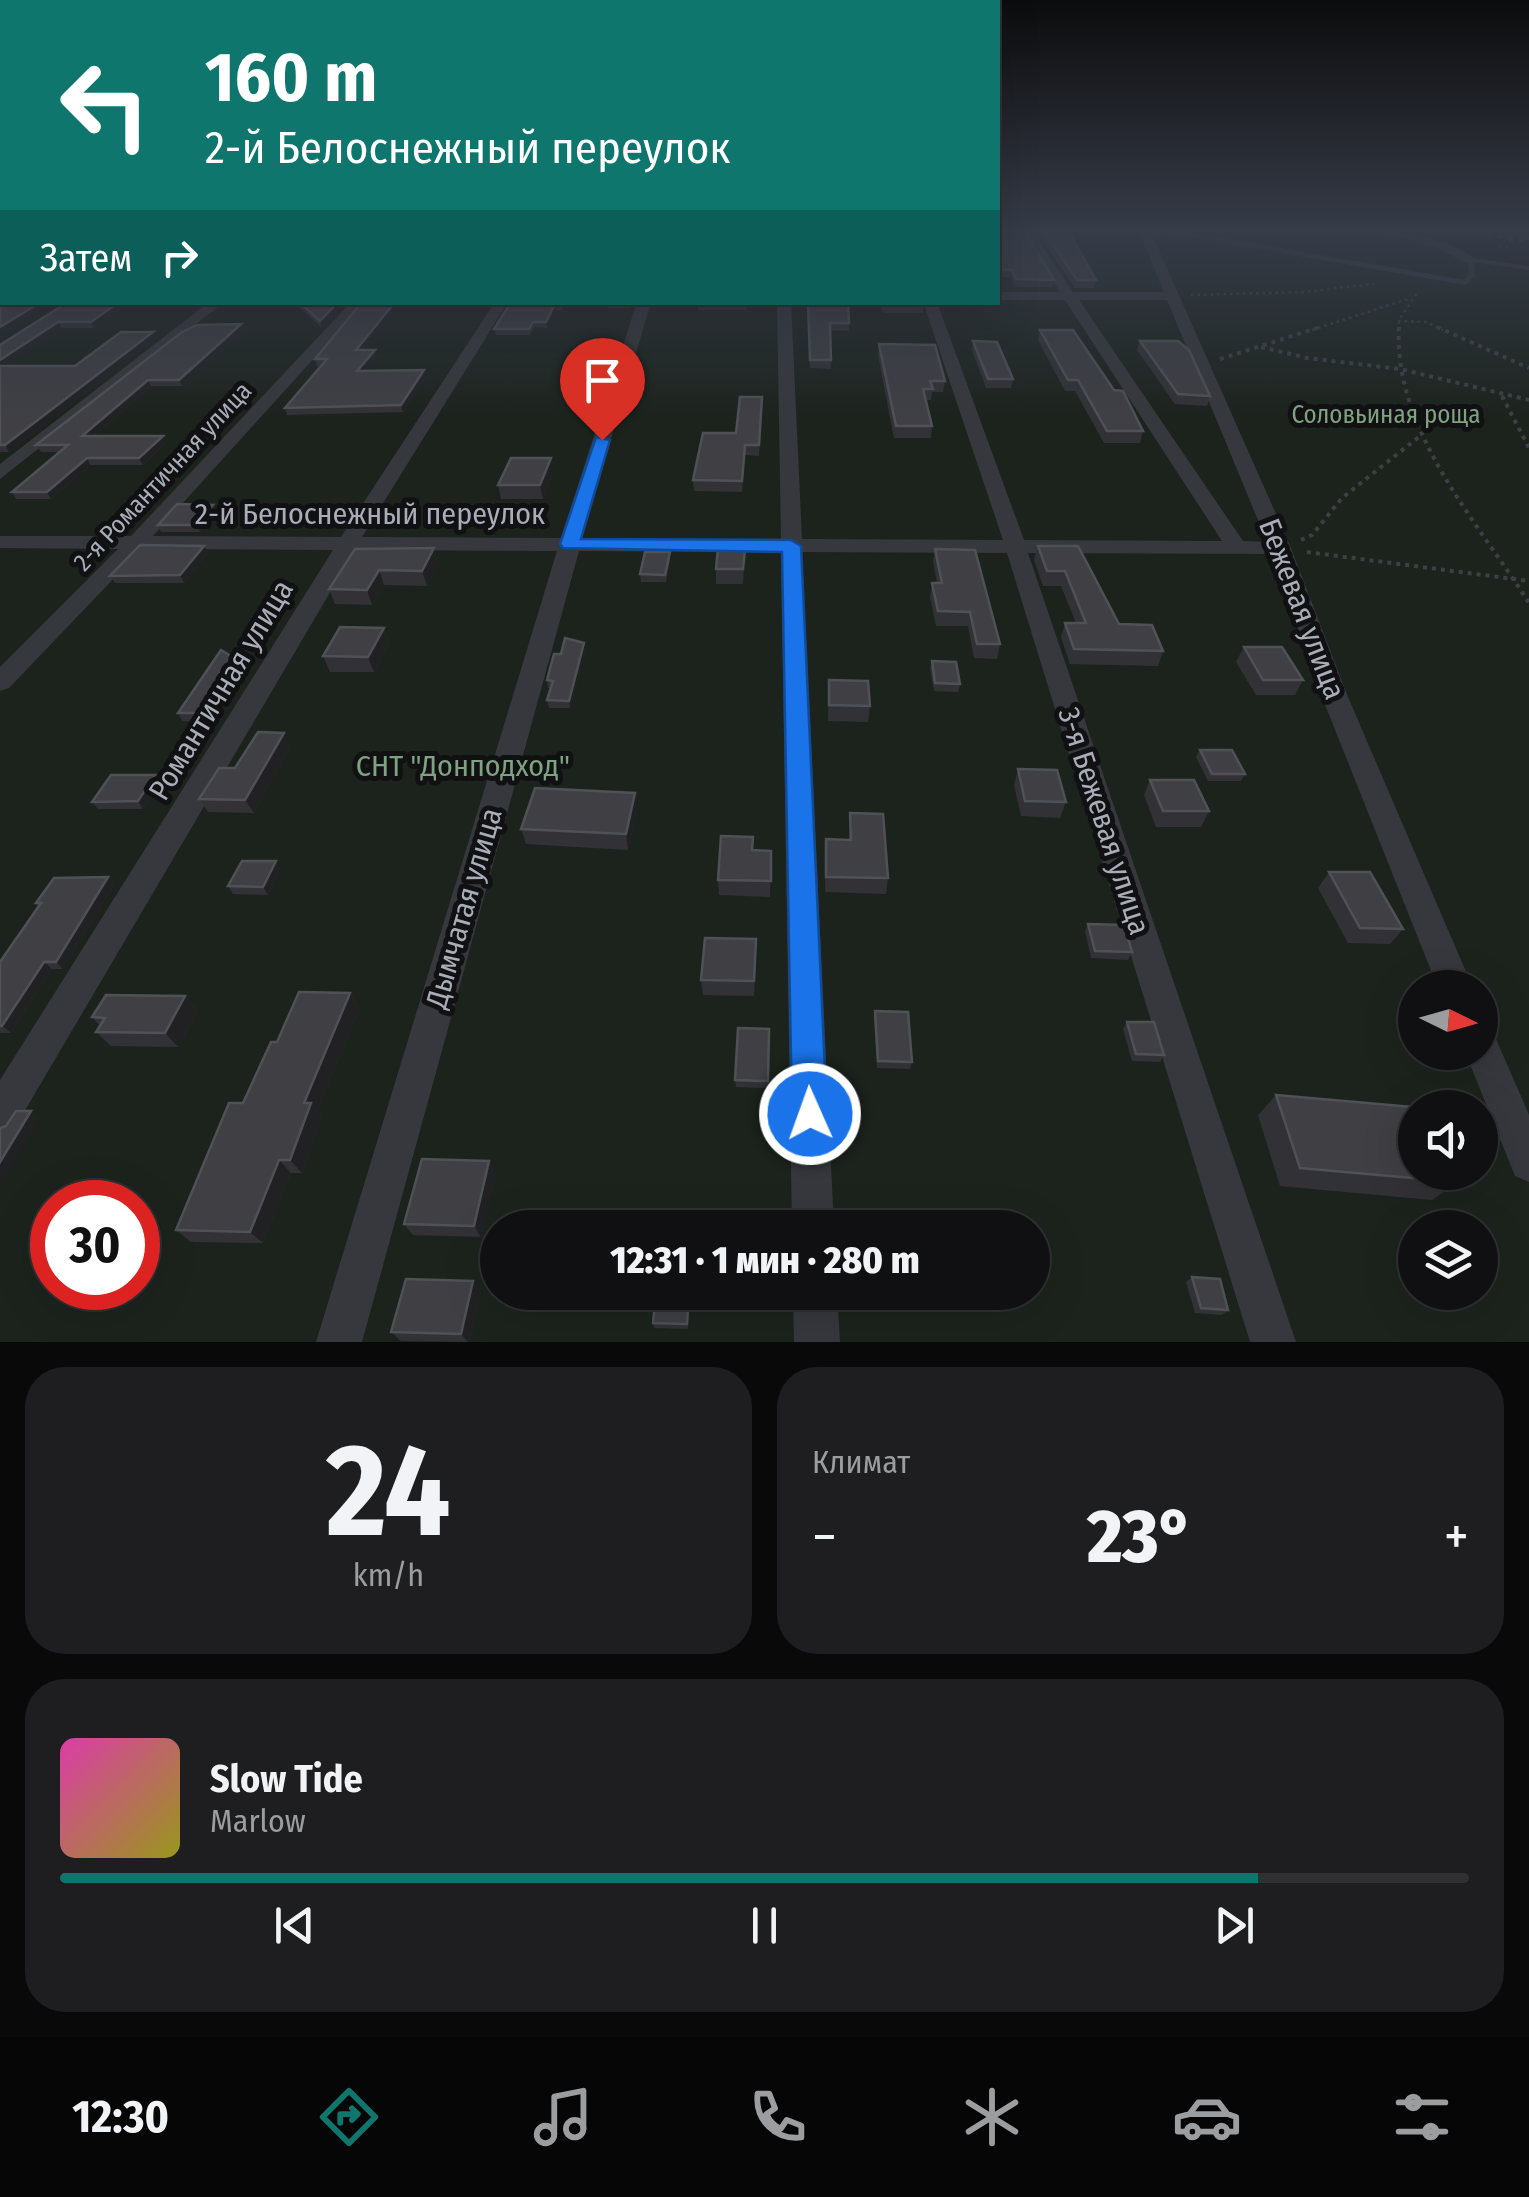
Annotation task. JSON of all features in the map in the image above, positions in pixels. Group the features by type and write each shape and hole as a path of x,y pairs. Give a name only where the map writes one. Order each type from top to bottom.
{"street":[{"path":"1000,296 1175,296"},
{"path":"1072,296 1238,550"},
{"name":"Бежевая улица","path":"1175,296 1280,548 1334,697 1448,970"},
{"path":"0,474 214,305"},
{"name":"2-я Романтичная улица","path":"0,682 136,543 356,305"},
{"name":"Романтичная улица","path":"0,1115 348,545 500,305"},
{"name":"Дымчатая улица","path":"339,1342 643,305"},
{"path":"784,305 812,1210"},
{"name":"3-я Бежевая улица","path":"931,305 1016,550 1273,1342"},
{"name":"2-й Белоснежный переулок","path":"0,542 1016,550 1280,548"},
{"path":"1491,1070 1529,1162"},
{"path":"816,1310 817,1342"}],"path":[{"path":"1175,296 1219,295"},
{"path":"1203,363 1408,299"},
{"path":"1529,368 1426,322 1398,321 1395,352 1420,436 1529,604"},
{"path":"1261,346 1307,358 1400,369 1529,400"},
{"path":"1502,396 1529,448"},
{"path":"1280,548 1312,535 1342,498 1420,436"},
{"path":"1280,548 1529,581"}],"green space":[{"name":"СНТ \"Донподход\"","path":"1000,295 1529,295 1529,1342 0,1342 0,305 1000,305"}],"building":[{"path":"1,305 36,305 0,327"},
{"path":"63,305 115,305 91,322 58,322 0,360 0,345"},
{"path":"302,305 335,305 320,321"},
{"path":"360,305 393,305 356,350 375,350 357,371 424,370 401,405 285,408 327,359 315,359"},
{"path":"509,305 554,305 546,322 533,322 529,329 494,329"},
{"path":"808,305 848,305 849,323 830,323 831,360 810,360"},
{"path":"241,324 179,380 148,380 82,436 163,436 139,458 87,458 47,492 12,492 68,445 36,445 182,332 197,325"},
{"path":"1040,330 1073,330 1114,390 1123,391 1143,431 1107,431 1078,380 1068,380"},
{"path":"121,332 153,332 0,445 0,366 75,366"},
{"path":"973,341 997,342 1013,379 988,379"},
{"path":"1140,341 1178,341 1189,350 1210,396 1178,394"},
{"path":"592,342 617,343 605,380 578,380 577,375"},
{"path":"879,344 935,345 945,381 930,381 933,389 923,389 932,426 896,426"},
{"path":"740,397 762,397 759,445 745,445 742,481 693,480 703,433 736,433"},
{"path":"511,458 551,458 540,485 498,485"},
{"path":"177,504 213,505 196,525 158,525"},
{"path":"140,545 204,546 180,575 110,576"},
{"path":"1038,546 1078,546 1119,624 1152,625 1163,651 1074,649 1065,623 1086,623 1065,571 1047,571"},
{"path":"434,548 422,571 379,570 367,590 329,589 355,549"},
{"path":"718,548 745,549 743,569 716,569"},
{"path":"935,549 975,550 1000,644 977,644 970,612 938,611 932,583 942,583"},
{"path":"645,552 670,552 665,575 640,574"},
{"path":"340,627 384,628 368,657 323,656"},
{"path":"565,638 584,643 569,701 547,700 553,681 547,680 554,654 561,654"},
{"path":"1244,647 1282,647 1303,680 1263,680"},
{"path":"221,650 237,660 203,713 178,713"},
{"path":"932,661 956,662 960,684 935,683"},
{"path":"829,680 868,681 870,706 829,705"},
{"path":"258,732 284,733 245,800 199,799 219,768 235,768"},
{"path":"1200,750 1232,750 1245,774 1212,774"},
{"path":"1018,769 1057,770 1066,802 1025,801"},
{"path":"111,775 155,775 138,801 92,802"},
{"path":"1150,780 1194,780 1209,811 1163,811"},
{"path":"535,788 635,793 626,834 521,829"},
{"path":"850,813 883,814 888,878 826,877 826,839 851,840"},
{"path":"721,836 753,837 752,850 771,851 771,881 718,880"},
{"path":"242,861 276,861 263,887 228,886"},
{"path":"1329,872 1370,872 1403,929 1360,928"},
{"path":"108,877 56,962 44,962 0,1026 0,962 54,878"},
{"path":"1088,924 1124,925 1132,952 1095,951"},
{"path":"705,938 756,939 754,981 701,980"},
{"path":"299,992 350,993 304,1103 311,1103 290,1160 279,1160 250,1232 176,1230 229,1103 243,1103"},
{"path":"106,995 185,996 165,1033 96,1032 105,1018 92,1017"},
{"path":"875,1011 908,1012 912,1062 878,1061"},
{"path":"1127,1022 1154,1022 1164,1055 1136,1054"},
{"path":"738,1028 769,1029 768,1081 735,1080"},
{"path":"1276,1095 1398,1106 1398,1177 1300,1168"},
{"path":"16,1111 31,1111 0,1162 0,1128"},
{"path":"422,1159 489,1161 474,1226 404,1224"},
{"path":"1192,1277 1220,1279 1228,1310 1201,1308"},
{"path":"406,1279 473,1281 461,1334 391,1332"},
{"path":"654,1310 688,1310 687,1324 653,1323"}],"route":[{"path":"602,440 570,544 791,546 810,1114"}],"park label":[{"name":"Соловьиная роща","path":"1386,414"}]}
